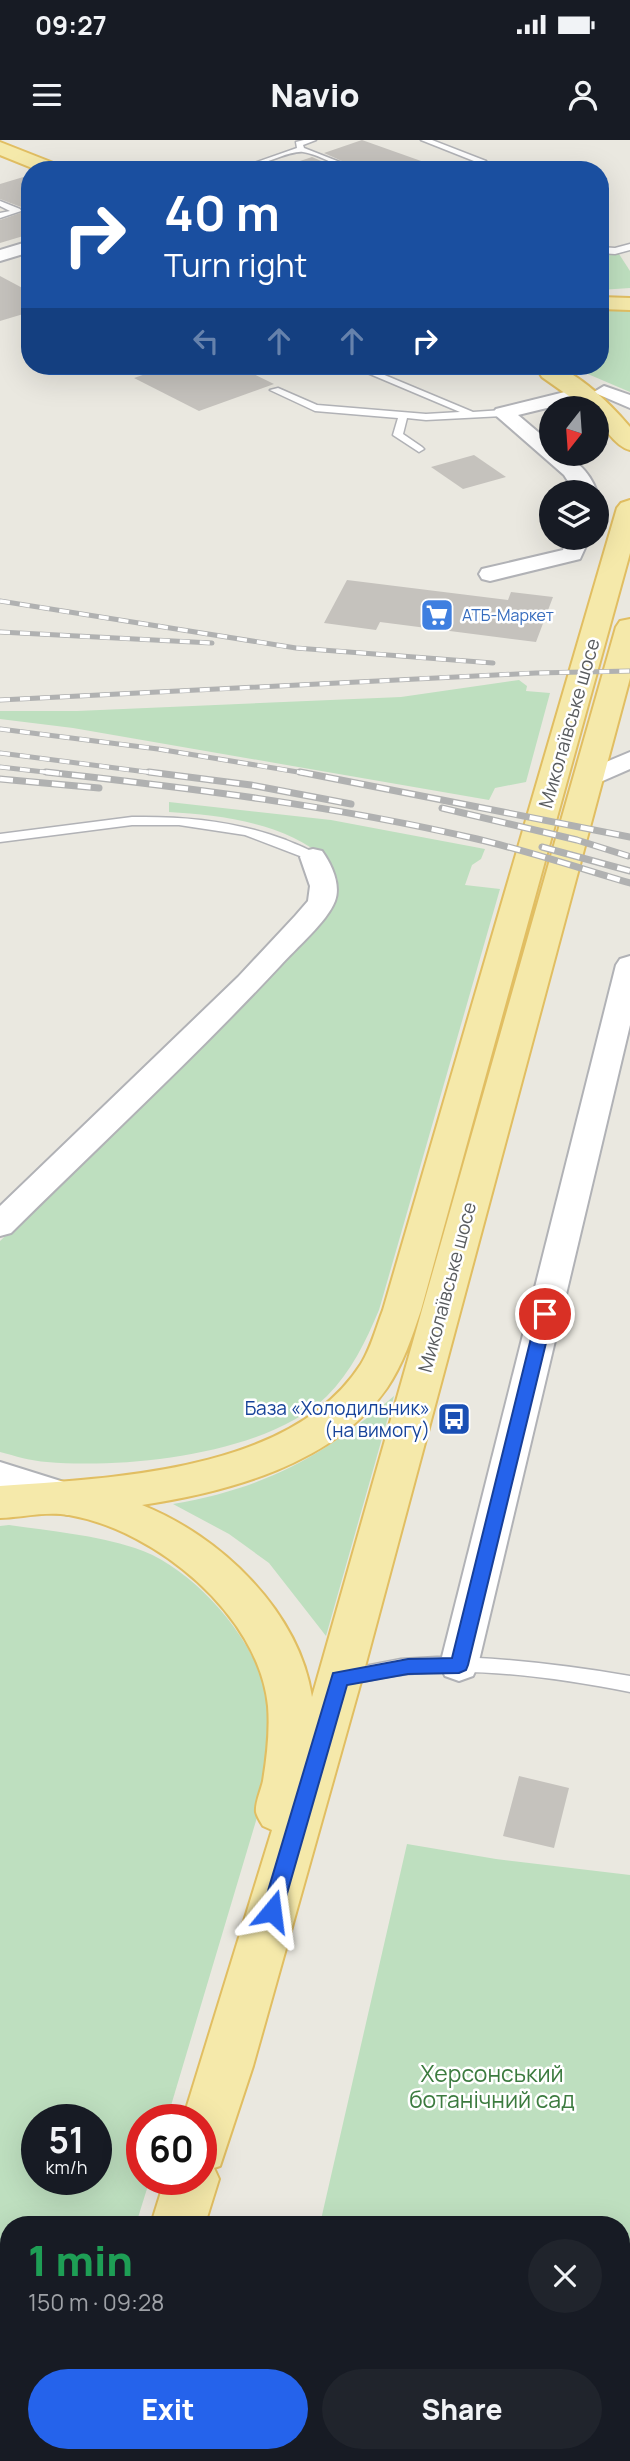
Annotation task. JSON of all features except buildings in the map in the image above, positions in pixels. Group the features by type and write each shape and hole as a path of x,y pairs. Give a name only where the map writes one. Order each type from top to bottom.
{"main road":[{"path":"4,150 32,161"},
{"path":"556,375 594,393 630,401"},
{"path":"594,393 630,443"},
{"name":"Миколаївське шосе","path":"0,1502 68,1499 145,1490 248,1464 310,1434 341,1411 370,1382 384,1357 402,1310 630,508"},
{"name":"Миколаївське шосе","path":"227,2066 340,1678 630,627"},
{"path":"0,1478 116,1514 160,1532 203,1562 239,1593 268,1634 285,1675 292,1726 285,1785 227,2066 215,2104"},
{"path":"180,2216 187,2195"}],"street":[{"path":"0,256 21,249"},
{"path":"503,413 594,393"},
{"path":"503,413 539,443"},
{"path":"567,466 580,480"},
{"path":"491,574 572,554 574,550"},
{"path":"589,778 606,768 630,761"},
{"path":"0,1225 248,983 312,914 321,902 324,886 313,858"},
{"path":"459,1665 630,965"}],"lane":[{"path":"301,149 299,144 312,140"},
{"path":"425,140 482,161"},
{"path":"265,161 301,149 332,161"},
{"path":"4,150 27,154 44,161"},
{"path":"0,203 18,211 0,216"},
{"path":"609,251 630,247"},
{"path":"378,375 474,414"},
{"path":"275,390 315,408 426,417 503,413"},
{"path":"403,415 398,435 419,449"},
{"path":"3,840 134,821 194,824 251,832 293,846 313,858"},
{"path":"340,1678 408,1667 459,1665 561,1671 630,1684"}],"green space":[{"path":"609,253 619,254 630,271 630,288 609,289"},
{"path":"609,310 630,310 630,392 590,375 609,375"},
{"path":"519,680 527,686 526,691 550,693 526,782 495,788 489,800 73,728 0,719 0,711 77,711 401,697"},
{"path":"169,802 331,820 485,849 481,859 472,865 465,885 500,889 379,1310 357,1356 336,1387 301,1416 269,1432 195,1453 116,1463 79,1464 29,1459 0,1452 0,1241 145,1104 306,926 327,860 311,847 273,829 231,819 169,812"},
{"path":"394,1396 326,1636 269,1563 229,1534 173,1504 237,1489 292,1466 343,1436"},
{"path":"0,1526 57,1531 120,1544 158,1558 180,1572 222,1612 240,1635 264,1685 269,1709 270,1731 264,1794 171,2104 126,2104 126,2195 145,2195 138,2216 0,2216"},
{"name":"Херсонський ботанічний сад","path":"407,1844 496,1859 630,1875 630,2216 322,2216"}],"railway":[{"path":"0,601 296,648 493,663"},
{"path":"0,632 212,643"},
{"path":"0,700 536,673 630,671"},
{"path":"0,729 158,749 310,774"},
{"path":"0,753 162,774"},
{"path":"0,767 62,774"},
{"path":"46,772 209,792 424,827 534,854 630,883"},
{"path":"149,772 251,785 351,804"},
{"path":"300,772 630,837"},
{"path":"0,779 99,788"},
{"path":"442,808 577,840 628,856"},
{"path":"542,847 630,871"}],"place":[{"name":"АТБ-Маркет","path":"437,615"},
{"name":"База «Холодильник» (на вимогу)","path":"454,1419"}],"route":[{"path":"272,1911 340,1678 408,1667 459,1665 545,1314"}]}
